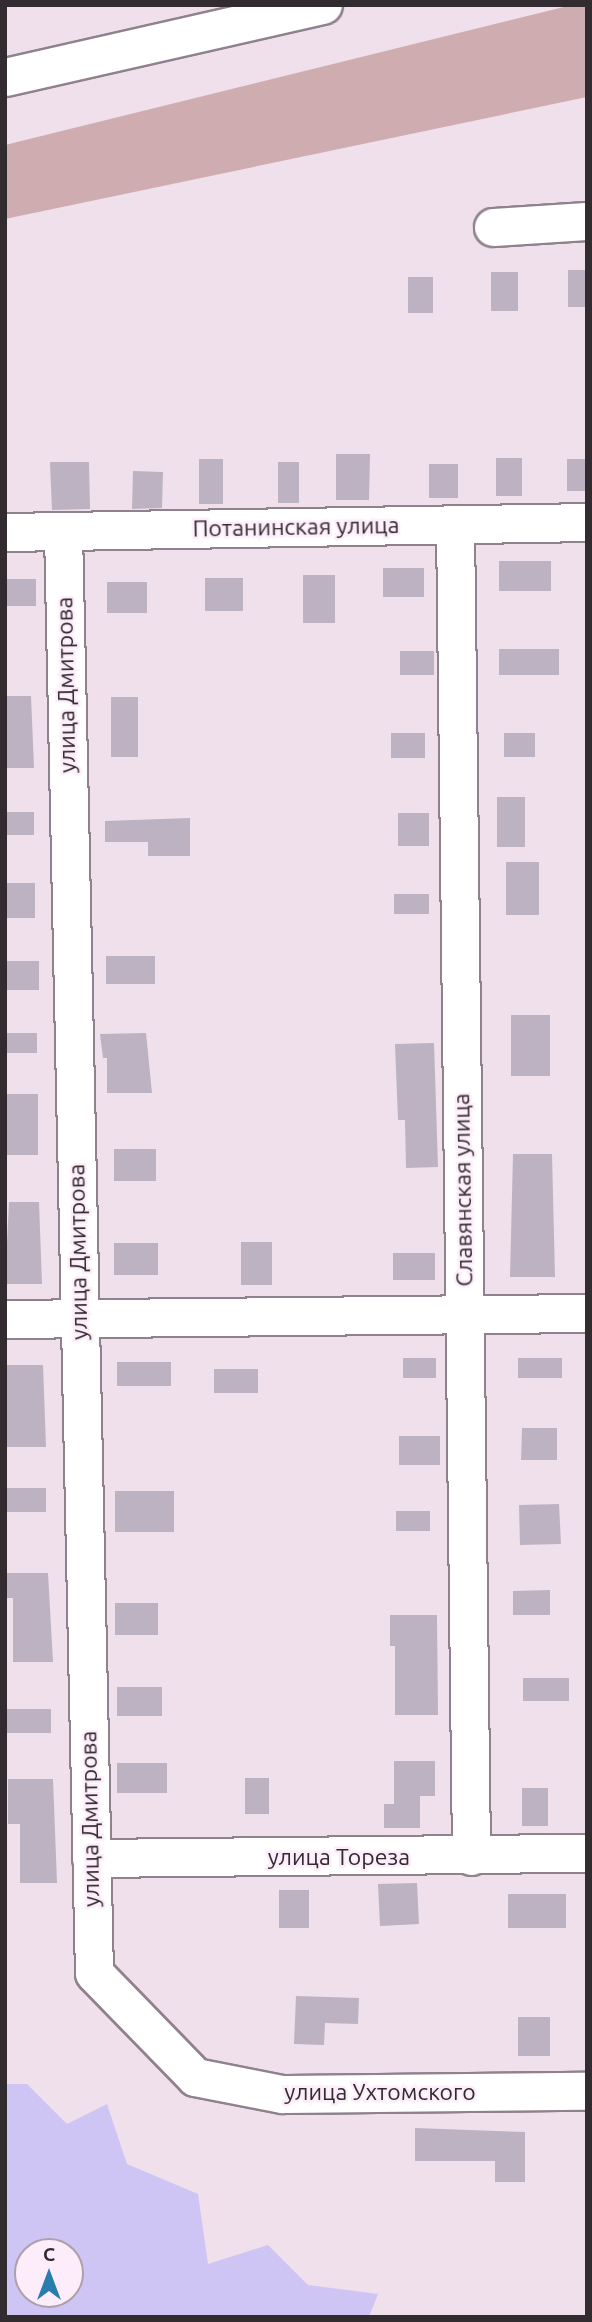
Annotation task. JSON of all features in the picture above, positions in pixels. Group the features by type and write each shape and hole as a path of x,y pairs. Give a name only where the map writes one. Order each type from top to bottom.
{"street":[{"path":"5,77 323,5"},
{"path":"493,227 587,221"},
{"name":"Потанинская улица","path":"5,532 587,522"},
{"name":"Славянская улица","path":"455,524 471,1856"},
{"name":"улица Дмитрова","path":"62,531 94,1973"},
{"path":"5,1319 587,1313"},
{"name":"улица Тореза","path":"91,1858 587,1853"},
{"name":"улица Ухтомского","path":"94,1973 195,2077 282,2094 587,2091"}],"shaded area":[{"path":"572,5 587,5 587,97 5,219 5,145"},
{"path":"5,2084 27,2084 67,2124 107,2104 127,2164 198,2194 208,2264 268,2245 308,2285 378,2294 369,2317 5,2317"}],"building":[{"path":"568,270 587,270 587,307 568,307"},
{"path":"491,272 518,272 518,311 491,311"},
{"path":"408,277 433,277 433,313 408,313"},
{"path":"336,454 370,454 369,500 336,500"},
{"path":"496,458 522,458 522,496 496,496"},
{"path":"199,459 223,459 223,504 199,504"},
{"path":"567,459 587,459 587,491 567,491"},
{"path":"50,462 89,462 90,509 52,510"},
{"path":"278,462 299,462 299,503 278,503"},
{"path":"429,464 458,464 458,498 429,498"},
{"path":"133,471 163,472 162,508 132,509"},
{"path":"499,561 551,561 551,591 499,591"},
{"path":"383,568 424,568 424,597 383,597"},
{"path":"303,575 335,575 335,623 303,623"},
{"path":"205,578 243,578 243,611 205,611"},
{"path":"5,579 36,579 36,606 5,606"},
{"path":"107,582 147,582 147,613 107,613"},
{"path":"499,649 559,649 559,675 499,675"},
{"path":"400,651 434,651 434,675 400,675"},
{"path":"5,696 31,696 34,768 5,768"},
{"path":"111,697 138,697 138,757 111,757"},
{"path":"391,733 425,733 425,758 391,758"},
{"path":"504,733 535,733 535,757 504,757"},
{"path":"497,797 525,797 525,847 497,847"},
{"path":"5,812 34,812 34,835 5,835"},
{"path":"398,813 429,813 429,846 398,846"},
{"path":"190,818 190,856 148,856 148,842 105,842 105,821"},
{"path":"506,862 539,862 539,915 506,915"},
{"path":"5,883 35,883 35,918 5,918"},
{"path":"394,894 429,894 429,914 394,914"},
{"path":"106,956 155,956 155,984 106,984"},
{"path":"5,961 39,961 39,990 5,990"},
{"path":"511,1015 550,1015 550,1076 511,1076"},
{"path":"5,1033 37,1033 37,1053 5,1053"},
{"path":"146,1033 152,1093 107,1093 107,1058 103,1058 100,1034"},
{"path":"434,1043 438,1167 406,1168 405,1120 398,1120 395,1044"},
{"path":"5,1094 38,1094 38,1155 5,1155"},
{"path":"114,1149 156,1149 156,1181 114,1181"},
{"path":"513,1154 552,1154 555,1277 510,1277"},
{"path":"9,1202 39,1202 42,1284 5,1284"},
{"path":"241,1242 272,1242 272,1285 241,1285"},
{"path":"114,1243 158,1243 158,1275 114,1275"},
{"path":"393,1253 435,1253 435,1280 393,1280"},
{"path":"403,1358 436,1358 436,1378 403,1378"},
{"path":"518,1358 562,1358 562,1378 518,1378"},
{"path":"117,1362 171,1362 171,1386 117,1386"},
{"path":"5,1365 43,1365 46,1447 5,1447"},
{"path":"214,1369 258,1369 258,1393 214,1393"},
{"path":"522,1428 557,1428 557,1460 521,1460"},
{"path":"399,1436 440,1436 440,1465 399,1465"},
{"path":"5,1488 46,1488 46,1512 5,1512"},
{"path":"115,1491 174,1491 174,1532 115,1532"},
{"path":"559,1504 561,1544 520,1545 519,1505"},
{"path":"396,1511 430,1511 430,1531 396,1531"},
{"path":"5,1573 48,1573 53,1662 13,1662 13,1598 5,1598"},
{"path":"550,1590 550,1615 513,1615 513,1591"},
{"path":"115,1603 158,1603 158,1635 115,1635"},
{"path":"390,1615 437,1615 438,1715 395,1715 395,1646 390,1646"},
{"path":"523,1678 569,1678 569,1701 523,1701"},
{"path":"117,1687 162,1687 162,1716 117,1716"},
{"path":"5,1709 51,1709 51,1733 5,1733"},
{"path":"394,1761 435,1761 435,1796 420,1796 420,1828 384,1828 384,1804 394,1804"},
{"path":"117,1763 167,1763 167,1793 117,1793"},
{"path":"245,1778 269,1778 269,1814 245,1814"},
{"path":"8,1779 53,1779 57,1883 20,1883 20,1824 8,1824"},
{"path":"522,1788 548,1788 548,1826 522,1826"},
{"path":"417,1883 419,1924 380,1926 378,1884"},
{"path":"279,1890 309,1890 309,1928 279,1928"},
{"path":"508,1894 566,1894 566,1928 508,1928"},
{"path":"296,1996 359,1998 358,2024 325,2023 324,2045 294,2044"},
{"path":"518,2017 550,2017 550,2056 518,2056"},
{"path":"415,2128 525,2132 525,2182 495,2182 495,2161 415,2161"}]}
